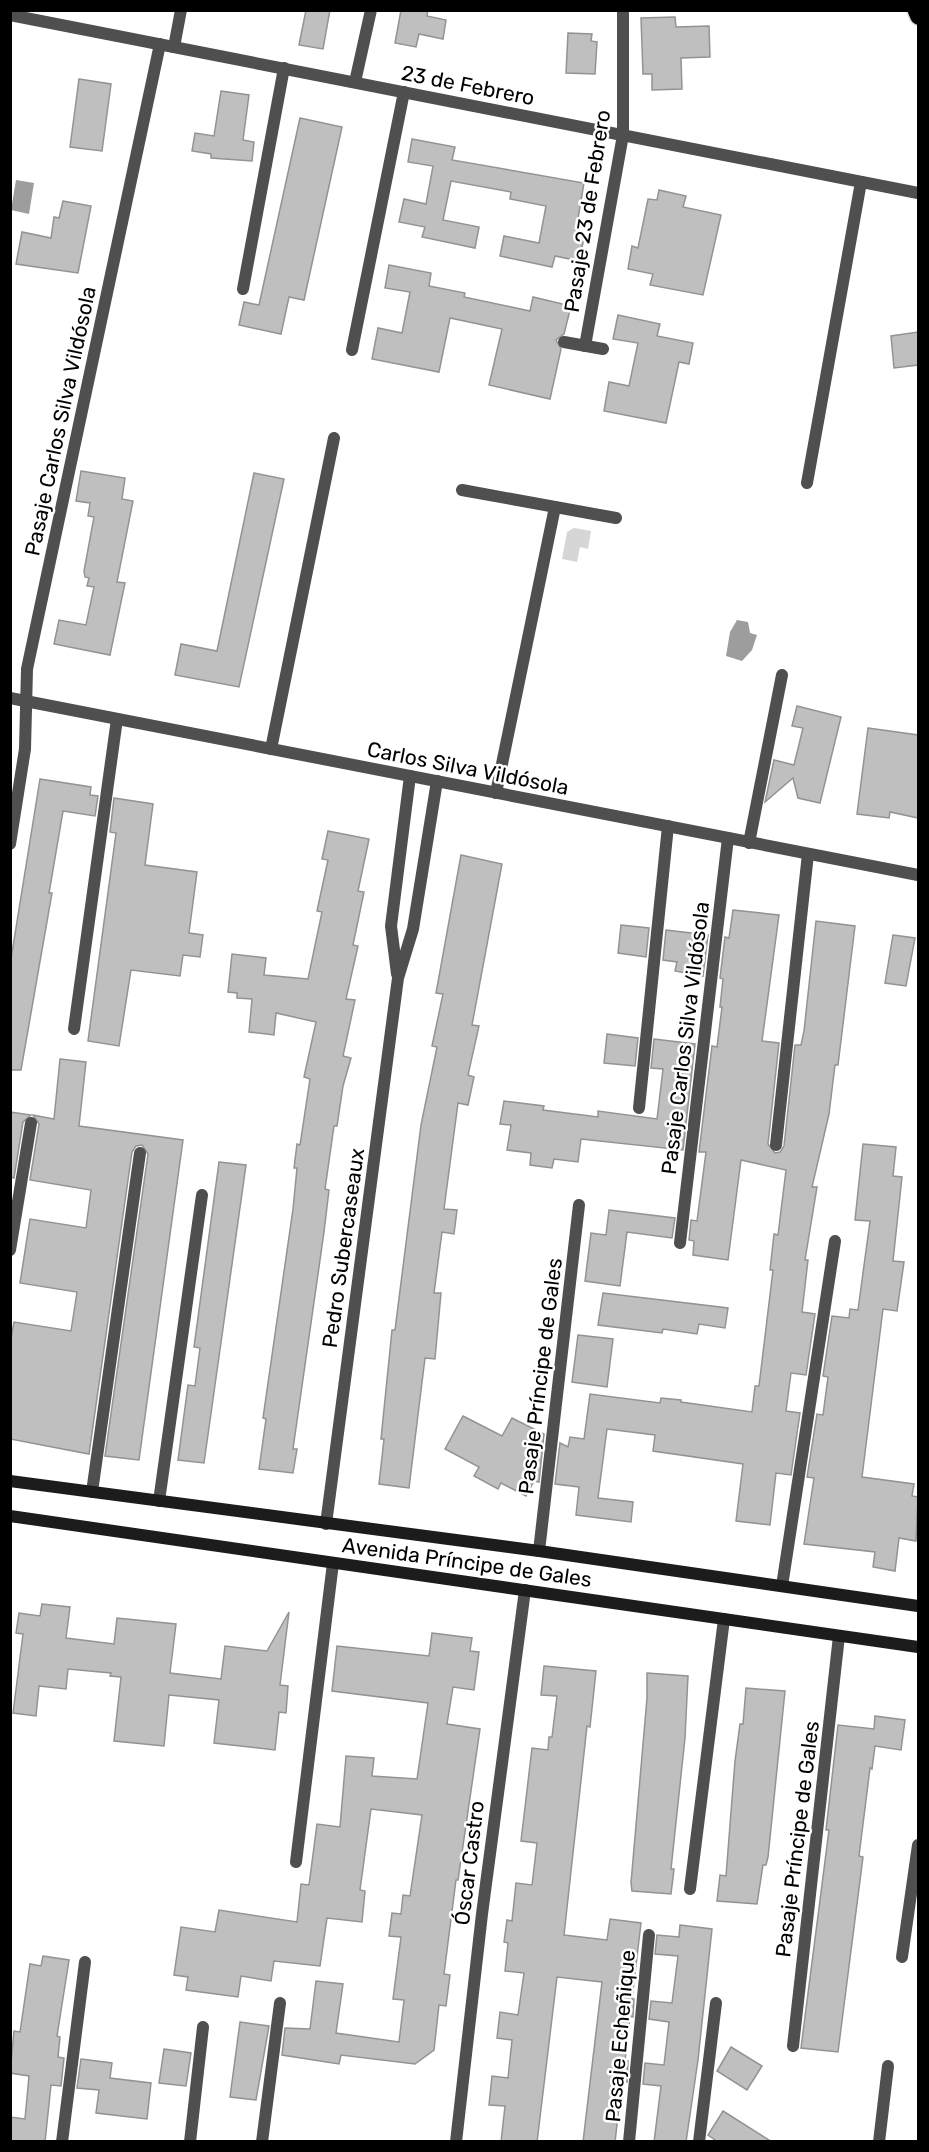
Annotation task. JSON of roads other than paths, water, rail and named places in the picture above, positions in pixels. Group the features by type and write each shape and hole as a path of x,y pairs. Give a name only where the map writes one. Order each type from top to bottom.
{"main road":[{"path":"915,10 918,17"},
{"name":"Avenida Príncipe de Gales","path":"10,1481 539,1551 918,1606"},
{"name":"Avenida Príncipe de Gales","path":"10,1516 918,1647"}],"street":[{"path":"174,47 181,10"},
{"path":"355,82 371,10"},
{"name":"Pasaje 23 de Febrero","path":"585,345 623,135 623,10"},
{"name":"23 de Febrero","path":"10,15 918,193"},
{"name":"Pasaje Carlos Silva Vildósola","path":"10,844 25,749 27,669 160,44"},
{"path":"243,289 284,68"},
{"path":"352,350 404,92"},
{"path":"807,483 861,182"},
{"name":"Pasaje 23 de Febrero","path":"564,342 603,349"},
{"path":"271,749 334,438"},
{"path":"462,490 616,518"},
{"path":"496,793 555,507"},
{"path":"749,843 782,675"},
{"name":"Carlos Silva Vildósola","path":"10,698 918,875"},
{"path":"74,1029 117,719"},
{"name":"Pedro Subercaseaux","path":"398,978 391,926 410,776"},
{"name":"Pedro Subercaseaux","path":"326,1524 398,978 413,929 437,781"},
{"name":"Pasaje Carlos Silva Vildósola","path":"639,1108 668,826"},
{"name":"Pasaje Carlos Silva Vildósola","path":"680,1243 728,838"},
{"path":"776,1145 808,854"},
{"path":"10,1250 31,1124"},
{"path":"92,1492 140,1153"},
{"path":"159,1501 202,1195"},
{"name":"Pasaje Príncipe de Gales","path":"539,1551 579,1205"},
{"path":"782,1586 835,1241"},
{"path":"296,1862 333,1563"},
{"name":"Óscar Castro","path":"456,2142 482,1914 525,1590"},
{"path":"690,1889 724,1619"},
{"name":"Pasaje Príncipe de Gales","path":"793,2046 839,1636"},
{"path":"902,1957 918,1845"},
{"name":"Pasaje Echeñique","path":"629,2142 649,1935"},
{"path":"62,2142 85,1962"},
{"path":"262,2142 280,2003"},
{"path":"699,2142 716,2003"},
{"path":"190,2142 203,2026"},
{"path":"879,2142 888,2066"}]}
